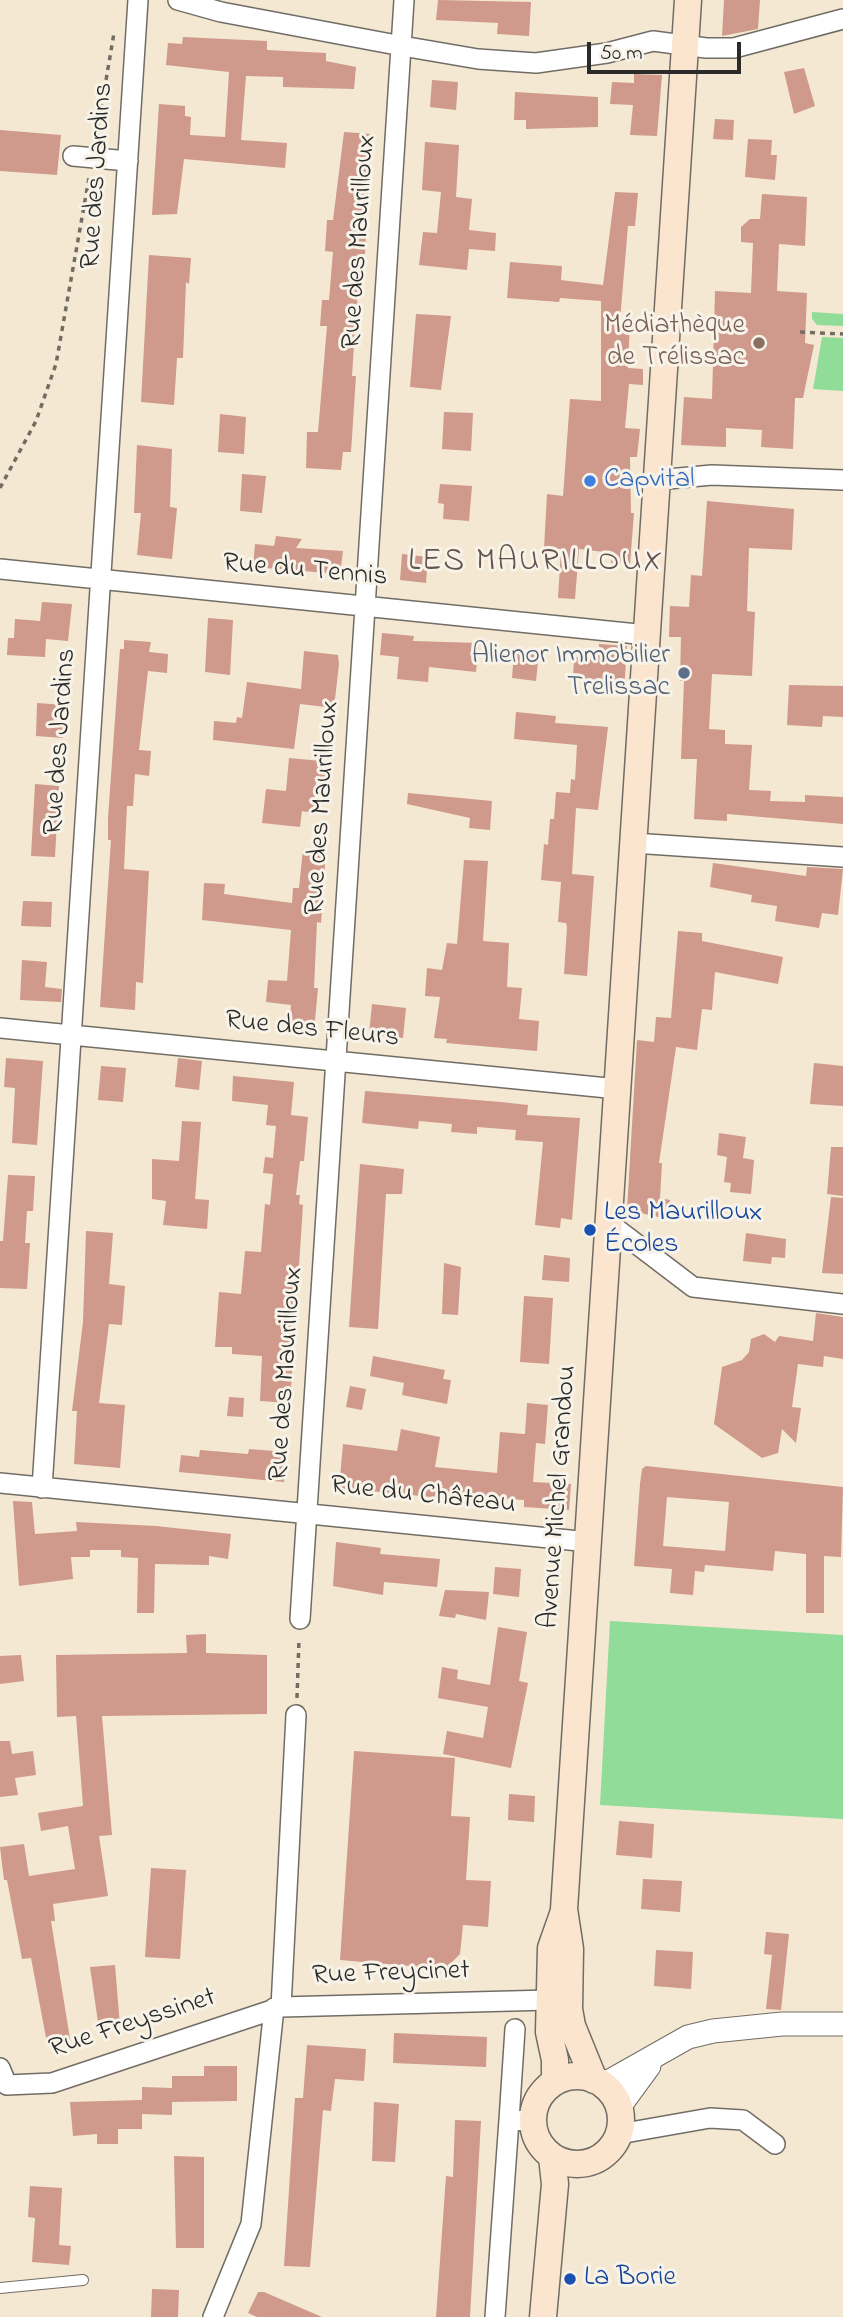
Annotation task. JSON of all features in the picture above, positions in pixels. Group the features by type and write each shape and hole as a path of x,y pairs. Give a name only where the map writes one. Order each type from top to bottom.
{"main road":[{"name":"Avenue Michel Grandou","path":"599,2083 581,2049 569,2009 570,1949 564,1909 688,0"},
{"name":"Avenue Michel Grandou","path":"555,2082 555,2060 549,2032 551,1948 564,1909"},
{"path":"568,2077 599,2083 619,2107 619,2134 605,2154 582,2164 552,2157 521,2121 555,2082 568,2077"},
{"path":"543,2317 555,2185 552,2157"},
{"path":"549,2267 582,2164"}],"street":[{"name":"Rue des Jardins","path":"42,1488 138,0"},
{"path":"178,0 221,12 402,46 478,59 536,64 607,53 653,41 734,48 843,19"},
{"name":"Rue des Maurilloux","path":"300,1619 404,0"},
{"path":"83,157 128,161"},
{"path":"657,480 712,475 843,480"},
{"name":"Rue du Tennis","path":"0,569 647,635"},
{"path":"634,843 843,856"},
{"name":"Rue des Fleurs","path":"0,1028 618,1089"},
{"path":"609,1223 693,1287 843,1304"},
{"name":"Rue du Château","path":"0,1483 589,1542"},
{"path":"213,2317 251,2224 278,2008 296,1715"},
{"name":"Rue Freycinet","path":"509,2000 535,2017 549,2032"},
{"path":"550,2000 581,2049"},
{"name":"Rue Freycinet","path":"278,2008 550,2000"},
{"name":"Rue Freyssinet","path":"2,2083 52,2083 278,2008"},
{"path":"599,2083 688,2037 713,2031 782,2024 843,2024"},
{"path":"495,2317 521,2121 515,2029"},
{"path":"619,2107 663,2051"},
{"path":"619,2134 709,2118 743,2120 775,2144"}],"lane":[{"path":"0,2288 83,2280"}],"path":[{"path":"0,488 36,421 56,364 83,157 116,26"},
{"path":"800,332 843,334"},
{"path":"296,1715 300,1619"}],"green space":[{"path":"812,312 843,314 843,326 817,325 812,319"},
{"path":"822,337 843,338 843,391 813,389"},
{"path":"610,1621 843,1635 843,1819 600,1805"}],"building":[{"path":"438,0 531,2 529,36 497,34 498,23 436,20"},
{"path":"724,0 760,0 758,29 722,36"},
{"path":"183,37 267,41 267,50 326,53 326,61 356,67 354,89 283,87 283,77 246,76 241,140 287,143 285,168 184,159 177,214 152,215 159,104 185,106 185,116 191,117 190,135 225,137 229,72 166,65 168,43 182,44"},
{"path":"804,68 815,106 794,114 784,72"},
{"path":"634,74 662,75 657,136 630,135 633,105 610,104 612,82 634,83"},
{"path":"432,80 458,82 456,110 430,107"},
{"path":"515,92 598,97 598,127 526,129 526,120 514,120"},
{"path":"715,119 734,120 733,140 713,139"},
{"path":"0,130 61,135 57,175 0,171"},
{"path":"344,132 371,134 365,254 362,254 357,302 361,303 359,329 355,329 352,376 356,376 351,452 343,452 341,470 306,468 307,432 318,432 327,326 320,326 322,300 329,300 333,252 325,251 327,220 333,220"},
{"path":"748,139 772,140 771,155 777,155 775,180 745,177"},
{"path":"425,142 459,145 456,197 472,199 469,230 496,233 495,251 469,249 467,270 419,265 423,232 437,233 441,192 422,190"},
{"path":"615,192 638,193 635,226 628,226 620,320 630,321 628,368 643,369 643,385 629,384 625,428 640,429 637,457 630,457 631,513 634,513 630,564 611,563 612,553 579,549 575,599 558,598 561,549 544,548 547,494 563,496 570,399 601,401 601,301 560,298 559,302 507,298 510,262 562,266 561,280 603,285"},
{"path":"762,194 807,197 805,246 779,244 777,291 807,293 805,343 814,345 803,398 795,398 793,449 761,447 762,430 726,428 726,447 681,445 684,397 712,399 715,291 751,293 753,243 741,242 741,227 750,219 760,219"},
{"path":"149,255 191,258 189,284 186,282 183,358 177,358 174,405 141,402"},
{"path":"416,314 451,316 441,390 410,387"},
{"path":"444,412 473,413 471,451 442,449"},
{"path":"220,414 246,417 244,454 218,452"},
{"path":"137,445 172,449 170,507 177,508 172,559 137,555 141,513 134,513"},
{"path":"242,474 266,476 262,513 240,511"},
{"path":"440,484 472,486 469,521 443,519 444,504 438,503"},
{"path":"707,501 794,509 792,550 749,548 747,611 755,612 752,676 712,674 709,729 725,730 725,744 752,745 749,790 771,791 770,801 805,802 805,795 843,797 843,824 727,814 727,821 694,819 697,759 681,759 684,681 680,681 681,637 669,637 670,606 689,607 691,575 702,576"},
{"path":"276,536 302,539 296,548 343,551 340,574 253,567 255,544 274,546"},
{"path":"402,554 428,557 426,583 400,580"},
{"path":"42,602 72,604 68,641 46,639 45,657 7,655 8,638 14,638 15,619 40,621"},
{"path":"208,618 233,620 230,675 205,672"},
{"path":"382,633 414,636 413,641 479,643 476,672 429,667 428,682 397,679 399,657 380,655"},
{"path":"124,640 151,642 149,652 168,654 167,673 148,671 139,750 151,751 149,776 135,774 133,806 127,806 124,869 149,871 143,983 136,982 135,1010 100,1007 111,840 108,840 108,818 120,649 124,649"},
{"path":"599,644 627,646 624,691 594,689 595,680 573,678 574,657 598,659"},
{"path":"514,650 539,652 536,681 512,678"},
{"path":"304,651 338,655 339,664 334,708 300,704 294,749 213,740 214,721 236,723 237,717 242,718 247,682 301,689"},
{"path":"789,685 843,686 843,717 823,716 822,727 787,725"},
{"path":"37,703 65,705 63,738 36,736"},
{"path":"516,712 556,716 555,723 608,727 598,810 576,808 572,874 594,876 587,976 564,974 567,927 566,923 558,922 561,882 541,880 544,844 548,845 556,792 570,793 571,779 575,780 577,745 514,739"},
{"path":"289,758 332,762 330,783 316,782 313,813 302,811 300,827 262,823 266,789 286,791"},
{"path":"35,784 59,786 55,857 31,856"},
{"path":"408,793 492,801 490,830 469,828 470,818 407,804"},
{"path":"303,849 326,851 321,923 317,922 314,988 318,988 314,1031 289,1028 291,1005 266,1002 268,980 287,981 291,930 202,920 204,883 225,884 224,894 292,903 293,888 299,888"},
{"path":"464,860 488,861 483,941 509,943 507,987 522,988 519,1019 539,1021 537,1051 446,1043 447,1039 434,1038 440,997 425,996 427,968 442,970 447,943 457,944"},
{"path":"713,863 806,876 807,867 843,869 838,915 822,913 819,928 775,921 777,906 751,902 752,895 710,887"},
{"path":"23,901 52,902 51,927 21,926"},
{"path":"678,931 702,933 702,941 783,957 778,984 715,972 712,1010 702,1009 697,1050 676,1047 659,1163 662,1163 660,1198 670,1200 667,1219 627,1210 637,1040 654,1042 656,1017 671,1018"},
{"path":"22,960 47,962 45,987 62,989 61,1002 20,1000"},
{"path":"372,1004 406,1008 403,1038 369,1034"},
{"path":"6,1058 43,1061 37,1145 12,1143 15,1088 4,1087"},
{"path":"178,1058 202,1061 199,1090 175,1087"},
{"path":"814,1063 843,1066 843,1106 810,1104"},
{"path":"101,1066 126,1068 123,1102 98,1100"},
{"path":"233,1076 294,1082 291,1115 308,1117 304,1161 300,1161 296,1195 300,1195 299,1204 303,1205 290,1403 260,1401 262,1356 232,1354 232,1347 215,1347 219,1292 241,1294 245,1251 261,1252 265,1204 270,1205 273,1174 263,1173 265,1157 273,1158 276,1126 266,1125 268,1105 232,1101"},
{"path":"365,1091 528,1105 527,1115 580,1118 572,1220 561,1218 560,1228 535,1225 543,1142 515,1140 516,1130 477,1127 477,1134 451,1132 452,1124 419,1121 418,1129 362,1123"},
{"path":"182,1121 201,1122 195,1199 209,1200 207,1229 163,1225 166,1201 152,1199 152,1159 179,1161"},
{"path":"719,1133 746,1137 743,1158 754,1160 751,1194 730,1192 731,1183 724,1182 727,1157 717,1155"},
{"path":"831,1147 843,1147 843,1196 827,1194"},
{"path":"360,1164 404,1169 402,1194 386,1194 378,1329 349,1327"},
{"path":"8,1175 35,1176 33,1211 27,1211 25,1243 30,1243 27,1289 0,1288 0,1241 3,1241"},
{"path":"831,1197 843,1198 843,1274 822,1273"},
{"path":"86,1231 113,1233 109,1284 125,1286 122,1325 109,1324 99,1403 125,1405 120,1468 74,1464 77,1411 72,1411 83,1322"},
{"path":"746,1233 786,1239 785,1258 772,1257 771,1264 743,1261"},
{"path":"544,1255 570,1258 569,1282 542,1280"},
{"path":"444,1263 461,1267 458,1315 442,1314"},
{"path":"524,1296 553,1298 549,1364 520,1362"},
{"path":"816,1313 843,1317 843,1359 824,1356 823,1367 798,1364 792,1407 801,1408 796,1443 782,1429 778,1453 762,1458 714,1424 722,1367 742,1360 749,1352 751,1339 764,1334 775,1342 779,1336 813,1341"},
{"path":"373,1356 445,1370 443,1379 451,1380 447,1404 402,1395 404,1383 370,1376"},
{"path":"350,1386 366,1389 362,1410 346,1407"},
{"path":"229,1397 244,1398 243,1417 227,1416"},
{"path":"527,1403 548,1405 545,1444 536,1443 533,1482 571,1484 569,1510 524,1507 524,1500 483,1497 483,1502 339,1488 343,1444 397,1451 401,1429 440,1437 435,1467 497,1473 500,1432 525,1434"},
{"path":"249,1449 287,1452 284,1482 179,1472 181,1455 199,1457 200,1450 248,1454"},
{"path":"646,1466 843,1487 841,1557 824,1556 824,1613 806,1613 806,1554 775,1551 773,1571 705,1565 704,1572 695,1571 693,1595 670,1593 672,1569 634,1566 642,1469","holes":["667,1497 729,1502 725,1551 663,1546"]},
{"path":"13,1501 32,1502 35,1534 77,1531 76,1522 156,1526 231,1534 228,1559 209,1556 209,1565 155,1564 154,1613 137,1613 138,1558 121,1557 121,1550 90,1550 90,1557 71,1557 73,1579 19,1586"},
{"path":"336,1542 381,1548 380,1554 440,1559 437,1587 384,1582 383,1595 333,1586"},
{"path":"495,1567 521,1569 519,1597 493,1594"},
{"path":"445,1590 489,1592 486,1620 456,1614 455,1618 439,1616"},
{"path":"498,1627 527,1632 519,1681 528,1683 511,1768 443,1754 447,1731 483,1738 488,1707 438,1698 442,1667 458,1670 457,1679 490,1685"},
{"path":"206,1634 206,1653 267,1655 267,1714 102,1716 112,1835 99,1836 108,1896 53,1904 55,1921 51,1921 70,2039 47,2043 31,1958 22,1959 7,1880 4,1880 0,1847 24,1844 29,1876 75,1869 68,1826 41,1831 38,1813 83,1806 76,1716 57,1717 56,1655 187,1653 186,1635"},
{"path":"21,1655 24,1681 0,1684 0,1656"},
{"path":"0,1741 10,1741 12,1754 33,1751 36,1775 15,1778 18,1795 0,1797"},
{"path":"354,1751 455,1758 451,1816 470,1817 466,1880 491,1881 488,1927 463,1925 460,1954 445,1969 340,1960"},
{"path":"509,1794 535,1796 534,1822 508,1820"},
{"path":"619,1821 654,1824 652,1858 616,1855"},
{"path":"151,1868 186,1870 180,1959 145,1957"},
{"path":"643,1879 682,1881 680,1912 641,1909"},
{"path":"766,1932 789,1934 781,2010 766,2009 772,1955 764,1954"},
{"path":"656,1950 693,1952 691,1989 654,1986"},
{"path":"115,1965 120,2026 99,2029 90,1967"},
{"path":"394,2033 487,2037 486,2067 393,2063"},
{"path":"307,2045 366,2049 364,2081 335,2079 331,2111 323,2110 310,2267 284,2266 295,2098 303,2098"},
{"path":"204,2066 237,2066 237,2101 172,2102 172,2076 204,2076"},
{"path":"142,2087 172,2088 172,2115 142,2114 142,2129 118,2129 118,2144 97,2144 97,2134 73,2136 70,2102 142,2100"},
{"path":"374,2102 399,2104 395,2162 372,2161"},
{"path":"455,2120 481,2121 470,2317 436,2317 446,2176 453,2177"},
{"path":"174,2156 204,2157 204,2248 176,2248"},
{"path":"30,2186 62,2188 59,2245 71,2246 69,2265 32,2262 35,2218 28,2217"},
{"path":"152,2289 179,2290 178,2317 151,2317"},
{"path":"258,2292 264,2292 322,2317 257,2317 248,2313"}],"place":[{"name":"Médiathèque de Trélissac","path":"759,343"},
{"name":"Capvital","path":"590,481"},
{"name":"Alienor Immobilier Trelissac","path":"684,673"},
{"name":"Les Maurilloux Écoles","path":"590,1230"},
{"name":"La Borie","path":"570,2279"}],"district":[{"name":"LES MAURILLOUX","path":"536,564"}]}
